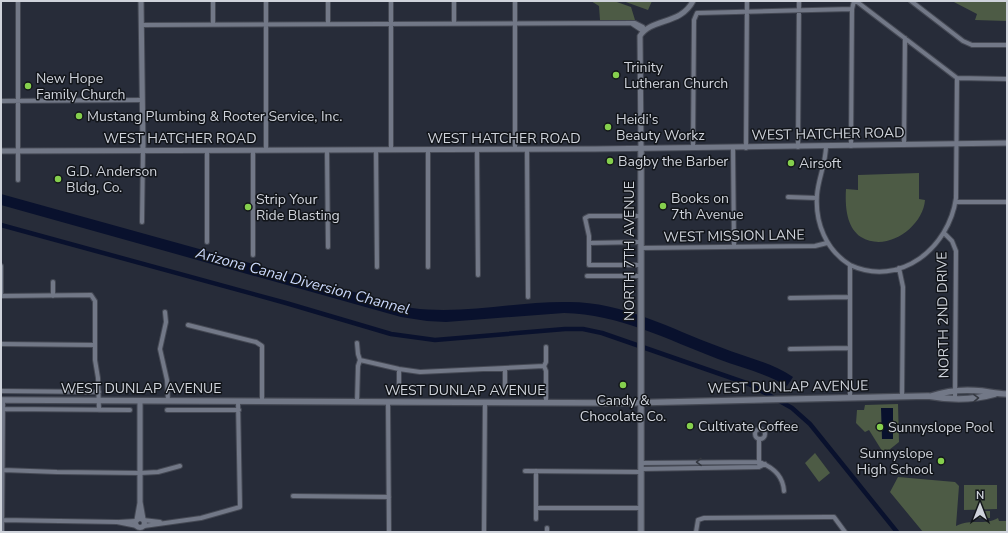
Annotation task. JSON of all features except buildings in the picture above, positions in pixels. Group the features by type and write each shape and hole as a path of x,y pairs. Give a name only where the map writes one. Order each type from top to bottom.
{"main road":[{"name":"NORTH 7TH AVENUE","path":"641,149 641,532"},
{"name":"WEST DUNLAP AVENUE","path":"2,400 640,402 902,397 928,396 942,392 981,391 995,394 1007,394"},
{"name":"WEST DUNLAP AVENUE","path":"928,396 942,399 982,398 995,394"}],"street":[{"path":"18,1 18,180"},
{"path":"141,1 143,150 142,222"},
{"path":"213,1 213,24"},
{"path":"266,1 266,150"},
{"path":"328,1 328,24"},
{"path":"391,1 391,150"},
{"path":"454,1 454,23"},
{"path":"515,1 515,150"},
{"path":"141,24 630,23 643,31 682,14 692,1"},
{"path":"746,1 746,148"},
{"path":"798,147 799,1"},
{"path":"851,146 852,9 855,1 957,78 1007,78"},
{"path":"911,1 963,41 972,44 1007,45"},
{"path":"693,148 694,20 697,13 852,9"},
{"name":"NORTH 7TH AVENUE","path":"641,149 639,43 640,36 643,31"},
{"path":"904,145 905,38"},
{"path":"826,146 817,198 820,223 827,243 836,255 850,265 872,271 899,268 926,254 945,234 954,213 956,202 957,78"},
{"path":"1,101 142,100"},
{"name":"WEST HATCHER ROAD","path":"1,151 641,149 1007,143"},
{"path":"733,148 734,247"},
{"path":"527,149 528,297"},
{"path":"207,150 207,242"},
{"path":"253,150 253,255"},
{"path":"327,150 328,247"},
{"path":"376,150 377,267"},
{"path":"428,150 428,266"},
{"path":"477,150 478,275"},
{"path":"788,198 817,198"},
{"path":"956,202 1007,202"},
{"path":"641,216 589,216 584,218 589,243 589,265 641,265"},
{"name":"NORTH 2ND DRIVE","path":"945,234 952,241 956,251 955,398"},
{"path":"589,243 641,242"},
{"name":"WEST MISSION LANE","path":"641,248 815,246 827,243"},
{"path":"850,265 850,398"},
{"path":"1,266 1,296 91,295 95,301 95,345 99,410"},
{"path":"899,268 903,287 902,397"},
{"path":"587,276 641,276"},
{"path":"53,282 53,296"},
{"path":"790,298 849,297"},
{"path":"165,312 166,322 160,349 167,380 168,401"},
{"path":"188,325 256,342 262,346 262,401"},
{"path":"357,402 358,366 360,360 358,354 358,343"},
{"path":"1,344 95,345"},
{"path":"546,347 546,362 544,366 546,372 546,402"},
{"path":"790,349 850,348"},
{"path":"360,360 399,369 428,372 544,366"},
{"path":"505,368 505,391"},
{"path":"399,369 399,391"},
{"name":"WEST DUNLAP AVENUE","path":"1,391 99,392"},
{"path":"2,400 2,532"},
{"path":"137,525 140,502 140,401"},
{"path":"2,520 117,522 143,525 201,518 240,507 238,401"},
{"path":"388,402 389,532"},
{"path":"484,532 485,402"},
{"name":"WEST DUNLAP AVENUE","path":"3,409 130,410"},
{"name":"WEST DUNLAP AVENUE","path":"166,410 238,410"},
{"path":"759,439 759,467"},
{"path":"722,462 722,467"},
{"path":"641,468 722,462 759,462 765,464 782,479 784,492"},
{"path":"525,471 759,467 765,464"},
{"path":"3,470 39,472 140,473 158,472 180,466"},
{"path":"536,471 536,519"},
{"path":"293,496 389,497"},
{"path":"140,502 143,525"},
{"path":"536,508 641,508"},
{"path":"696,532 698,520 704,518 827,516 834,517 845,532"},
{"path":"137,525 143,525"}],"green space":[{"path":"591,1 614,1 631,7 635,20 600,20 599,6"},
{"path":"623,1 652,1 648,10"},
{"path":"952,1 1007,1 1007,21 975,20 977,14"},
{"path":"919,173 919,199 925,200 923,210 911,228 902,235 882,242 871,241 856,233 849,222 846,209 846,189 858,190 858,175"},
{"name":"Sunnyslope Pool","path":"898,404 899,442 884,454 869,430 865,432 856,423 857,410 864,410 865,405"},
{"path":"815,453 830,473 819,482 805,463"},
{"path":"898,477 955,482 959,486 956,526 967,522 988,522 998,518 999,521 1006,521 1007,519 1007,532 923,532 890,492"},
{"path":"964,485 997,485 997,509 964,510"},
{"path":"975,511 990,511 990,518 975,518"}],"water":[{"name":"Arizona Canal Diversion Channel","path":"1,194 412,308 451,310 549,302 589,303 608,306 628,311 766,364 793,377 787,386 762,374 718,359 643,329 584,314 564,313 446,322 401,317 1,205"},
{"path":"881,408 893,408 893,439 882,439"}],"waterway":[{"path":"1,225 286,303 391,334 435,340 565,329 583,329 602,333 749,384 792,408 810,424 897,532"}],"place":[{"name":"Trinity Lutheran Church","path":"616,75"},
{"name":"New Hope Family Church","path":"28,86"},
{"name":"Mustang Plumbing & Rooter Service, Inc.","path":"79,116"},
{"name":"Heidi's Beauty Workz","path":"608,127"},
{"name":"Bagby the Barber","path":"610,161"},
{"name":"Airsoft","path":"791,163"},
{"name":"G.D. Anderson Bldg, Co.","path":"58,179"},
{"name":"Books on 7th Avenue","path":"663,206"},
{"name":"Strip Your Ride Blasting","path":"248,207"},
{"name":"Candy & Chocolate Co.","path":"623,385"},
{"name":"Cultivate Coffee","path":"690,426"},
{"name":"Sunnyslope Pool","path":"880,427"},
{"name":"Sunnyslope High School","path":"941,461"}]}
